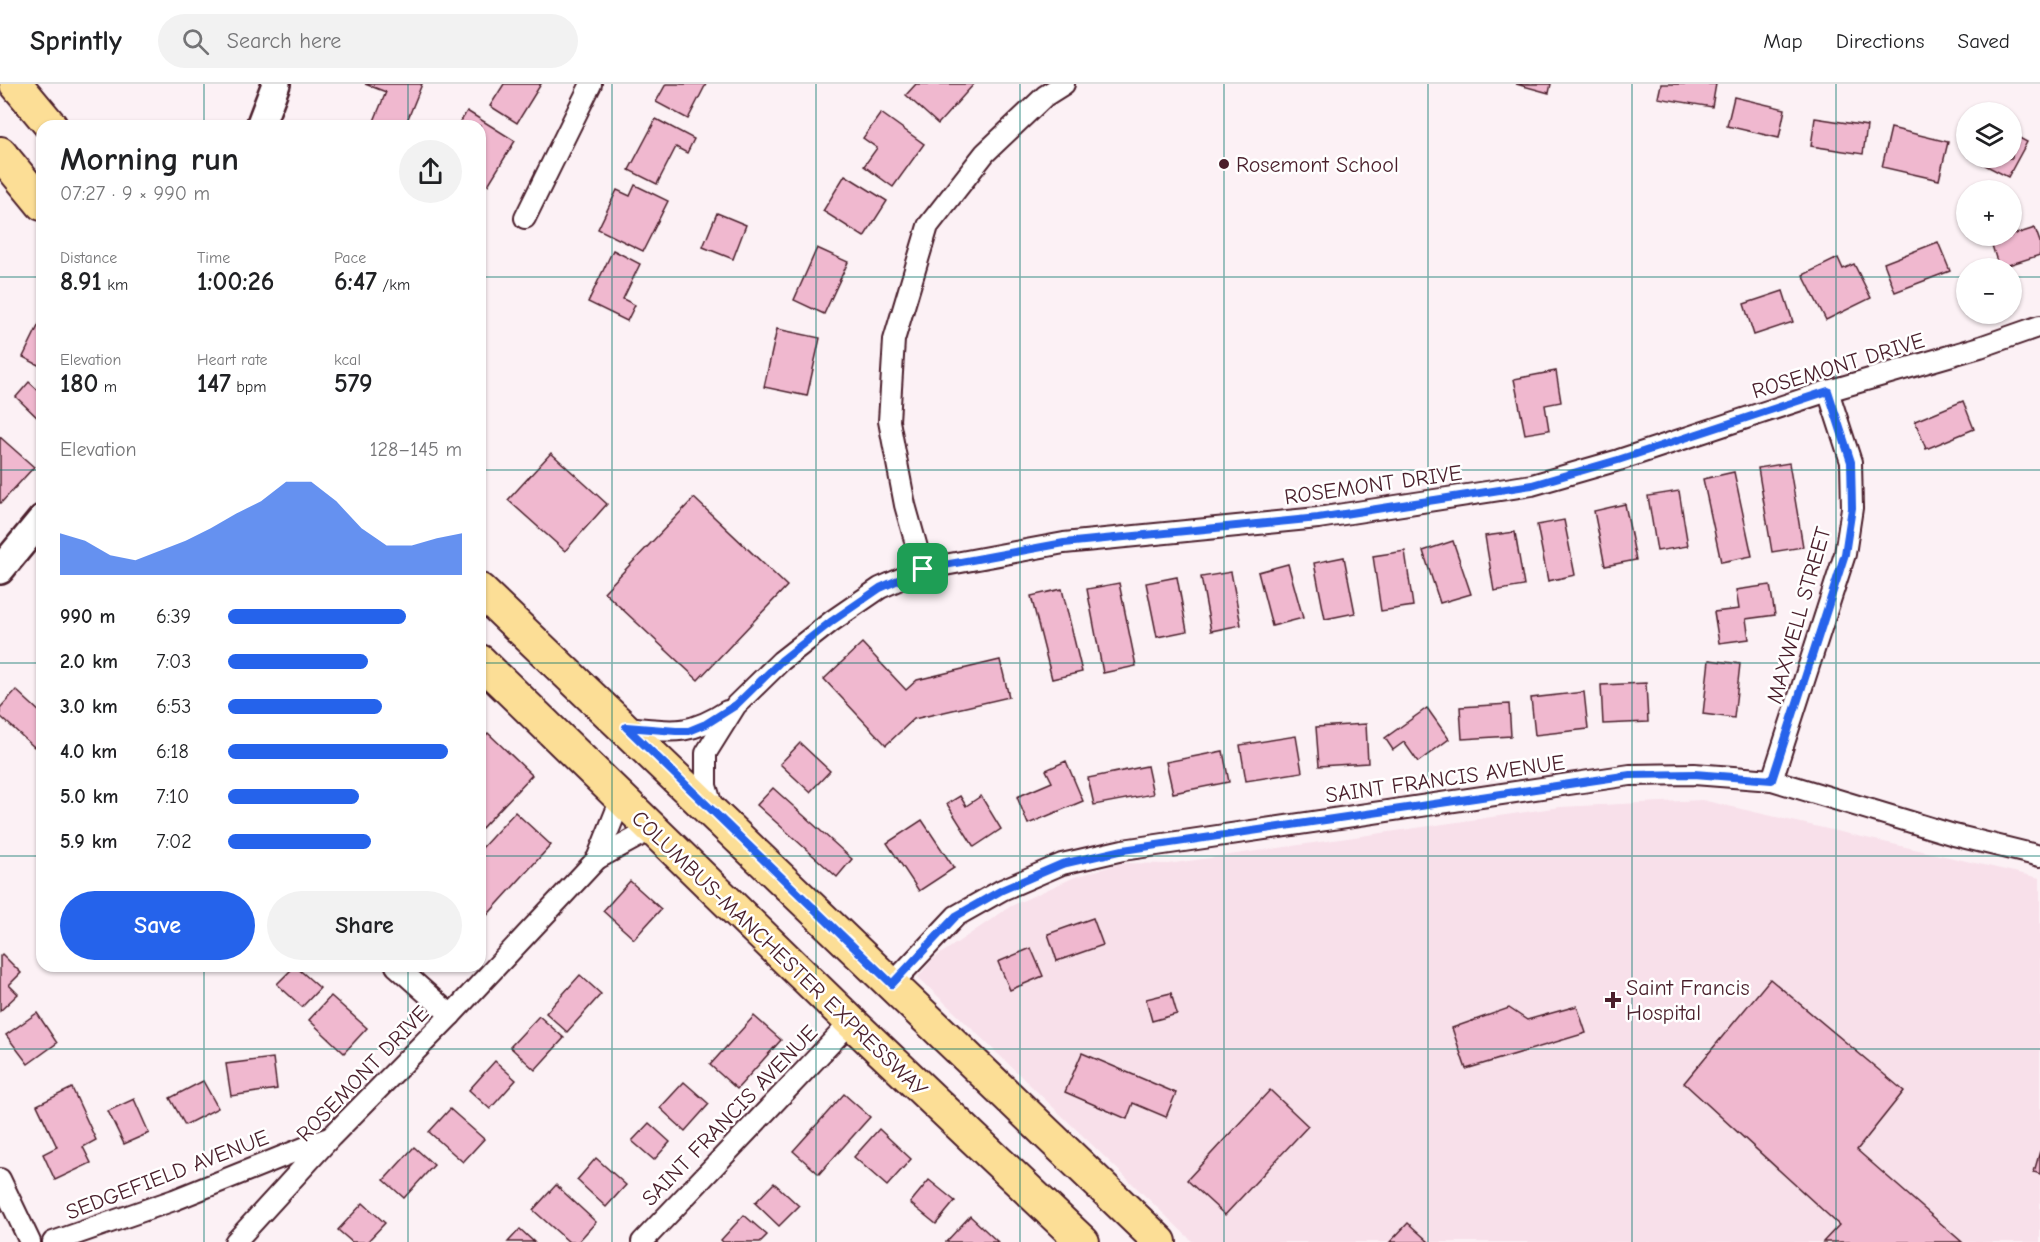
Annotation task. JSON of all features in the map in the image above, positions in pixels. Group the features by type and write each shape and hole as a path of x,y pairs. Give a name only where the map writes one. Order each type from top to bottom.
{"main road":[{"path":"16,84 46,120"},
{"path":"0,153 36,197"},
{"path":"486,596 626,727 1160,1242"},
{"name":"COLUMBUS-MANCHESTER EXPRESSWAY","path":"486,667 851,1022 1083,1242"}],"street":[{"path":"262,120 276,84"},
{"path":"525,218 591,84"},
{"path":"923,569 905,506 890,421 894,340 928,226 985,153 1046,96 1064,84"},
{"name":"ROSEMONT DRIVE","path":"626,727 689,731 706,724 736,705 781,661 832,621 880,588 923,569 1064,543 1318,518 1532,485 1618,460 1828,391 1980,347 2040,326"},
{"name":"MAXWELL STREET","path":"1772,780 1845,554 1852,508 1851,462 1828,391"},
{"path":"0,570 36,526"},
{"name":"ROSEMONT DRIVE","path":"714,812 706,786 706,753 736,705"},
{"name":"SAINT FRANCIS AVENUE","path":"892,984 956,916 1002,890 1062,864 1123,850 1630,775 1694,774 1772,780 1954,835 2040,856"},
{"name":"ROSEMONT DRIVE","path":"597,859 621,799"},
{"name":"ROSEMONT DRIVE","path":"235,1242 597,859 652,829"},
{"path":"403,972 452,1015"},
{"name":"SAINT FRANCIS AVENUE","path":"642,1242 851,1022"},
{"name":"SEDGEFIELD AVENUE","path":"53,1242 174,1200 332,1137"},
{"path":"0,1179 30,1242"}],"shaded area":[{"name":"Saint Francis Hospital","path":"1702,800 2040,878 2040,1242 1193,1242 918,977 933,959 1011,906 1075,877 1122,863 1168,864 1560,807"}],"building":[{"path":"365,84 422,84 407,120 374,120 386,92"},
{"path":"504,84 541,84 517,123 490,106"},
{"path":"666,84 706,84 688,119 656,102"},
{"path":"916,84 974,84 938,124 906,95"},
{"path":"1516,84 1551,84 1549,93"},
{"path":"1661,84 1716,84 1712,107 1658,98"},
{"path":"1734,97 1785,109 1779,138 1727,126"},
{"path":"467,111 481,120 462,120"},
{"path":"881,113 924,144 893,187 864,166 877,148 863,138"},
{"path":"1815,118 1867,126 1863,154 1811,146"},
{"path":"656,119 694,139 687,153 676,147 657,184 629,170"},
{"path":"486,123 515,141 488,185 486,184"},
{"path":"1891,128 1948,142 1939,180 1882,167"},
{"path":"2022,139 2027,142 2022,151"},
{"path":"1991,168 2013,168 2008,177"},
{"path":"845,175 887,201 864,237 823,211"},
{"path":"635,185 668,201 643,251 598,229 617,190 630,196"},
{"path":"717,213 746,225 733,259 703,247"},
{"path":"2035,228 2040,242 2040,255 2022,261 2022,258 1996,258 1992,246 2022,246 2022,232"},
{"path":"1938,242 1950,271 1895,292 1884,263"},
{"path":"817,248 848,262 824,314 794,300"},
{"path":"613,250 640,264 623,299 635,305 627,321 588,302"},
{"path":"1838,258 1843,269 1854,264 1871,298 1826,320 1803,275"},
{"path":"1783,291 1793,322 1754,335 1744,304"},
{"path":"777,329 820,338 807,396 764,387"},
{"path":"36,330 36,364 23,357"},
{"path":"1556,371 1561,402 1545,405 1549,430 1525,434 1514,379"},
{"path":"29,382 36,388 36,416 16,397"},
{"path":"1963,401 1974,429 1926,449 1915,421"},
{"path":"0,437 34,467 1,503 0,503"},
{"path":"551,453 607,504 565,551 508,500"},
{"path":"1789,463 1803,547 1772,552 1758,468"},
{"path":"1734,472 1752,556 1721,562 1703,479"},
{"path":"1679,491 1688,546 1657,551 1648,496"},
{"path":"694,498 787,586 698,680 604,592"},
{"path":"1625,504 1636,560 1605,566 1594,511"},
{"path":"1564,520 1575,575 1548,581 1537,525"},
{"path":"1515,532 1524,586 1494,591 1485,536"},
{"path":"1453,541 1471,594 1440,603 1423,551"},
{"path":"1405,551 1413,606 1381,611 1373,556"},
{"path":"1344,557 1355,613 1325,619 1314,563"},
{"path":"1288,564 1303,618 1272,626 1258,572"},
{"path":"1231,572 1241,625 1211,631 1201,577"},
{"path":"1177,577 1187,631 1157,637 1146,583"},
{"path":"1119,583 1136,666 1103,673 1087,589"},
{"path":"1770,585 1775,615 1746,619 1749,639 1719,643 1714,612 1739,609 1736,590"},
{"path":"1062,589 1082,672 1052,679 1031,596"},
{"path":"862,643 906,690 917,680 1000,660 1009,697 914,719 886,745 824,679"},
{"path":"1709,660 1740,664 1734,718 1703,714"},
{"path":"1646,683 1648,722 1603,724 1601,685"},
{"path":"16,690 36,708 36,745 34,747 0,716 0,708"},
{"path":"1584,692 1588,729 1535,735 1531,698"},
{"path":"1509,704 1511,736 1462,739 1460,707"},
{"path":"1427,708 1449,739 1418,762 1404,742 1393,750 1385,738"},
{"path":"1366,724 1368,763 1319,766 1316,727"},
{"path":"488,733 532,775 486,824 486,735"},
{"path":"1296,736 1302,772 1246,781 1240,745"},
{"path":"800,743 830,771 810,792 780,764"},
{"path":"1223,751 1229,782 1173,793 1166,762"},
{"path":"1066,761 1083,801 1028,824 1017,797 1052,782 1046,770"},
{"path":"1147,766 1153,794 1094,805 1088,778"},
{"path":"773,788 852,859 837,877 757,805"},
{"path":"960,796 966,806 981,796 1001,829 974,847 947,804"},
{"path":"515,812 551,845 486,916 486,843"},
{"path":"922,820 954,868 919,891 887,843"},
{"path":"630,881 661,909 634,939 603,911"},
{"path":"1093,918 1103,945 1057,961 1048,934"},
{"path":"1031,948 1043,976 1010,990 998,962"},
{"path":"2,954 21,973 9,985 18,994 0,1011 0,956"},
{"path":"289,972 302,972 320,988 302,1007 277,984"},
{"path":"580,975 601,994 567,1032 546,1013"},
{"path":"1770,979 1904,1091 1857,1150 1962,1242 1823,1242 1839,1225 1684,1083"},
{"path":"1171,993 1177,1014 1152,1021 1146,999"},
{"path":"331,996 367,1028 344,1053 309,1020"},
{"path":"1577,1006 1586,1033 1466,1069 1452,1028 1509,1008 1527,1020"},
{"path":"37,1013 57,1043 28,1064 6,1035"},
{"path":"539,1016 564,1038 535,1070 510,1047"},
{"path":"754,1016 781,1040 737,1089 710,1065"},
{"path":"1082,1053 1176,1093 1166,1117 1133,1103 1127,1119 1065,1092"},
{"path":"273,1058 277,1089 231,1096 226,1064"},
{"path":"495,1061 516,1080 490,1109 469,1090"},
{"path":"203,1081 218,1108 185,1125 170,1098"},
{"path":"684,1082 709,1104 685,1131 660,1108"},
{"path":"72,1088 96,1140 83,1147 91,1163 55,1180 43,1154 57,1147 37,1105"},
{"path":"1270,1090 1308,1126 1225,1215 1187,1180"},
{"path":"844,1094 870,1117 819,1174 793,1151"},
{"path":"134,1099 149,1133 124,1144 108,1111"},
{"path":"450,1109 484,1139 463,1162 429,1132"},
{"path":"649,1123 670,1142 654,1160 632,1141"},
{"path":"879,1129 911,1159 887,1186 854,1157"},
{"path":"414,1147 434,1165 404,1198 384,1180"},
{"path":"2040,1151 2040,1174 2034,1172"},
{"path":"596,1158 626,1185 606,1207 577,1180"},
{"path":"929,1180 955,1201 936,1224 910,1203"},
{"path":"774,1183 799,1206 779,1226 755,1203"},
{"path":"556,1185 596,1222 578,1242 569,1242 533,1210"},
{"path":"363,1203 385,1223 367,1242 352,1242 338,1230"},
{"path":"744,1215 767,1235 760,1242 723,1242 721,1240"},
{"path":"970,1216 998,1242 946,1242"},
{"path":"1408,1223 1429,1242 1390,1242"},
{"path":"520,1229 534,1242 508,1242"}],"place":[{"name":"Rosemont School","path":"1224,164"},
{"name":"Saint Francis Hospital","path":"1613,1000"}],"route":[{"path":"1828,391 1851,462 1852,508 1845,554 1772,780 1694,774 1630,775 1123,850 1062,864 1002,890 956,916 929,942 892,984 626,727 689,731 706,724 736,705 781,661 832,621 880,588 923,569 1064,543 1318,518 1532,485 1618,460 1828,391"}]}
